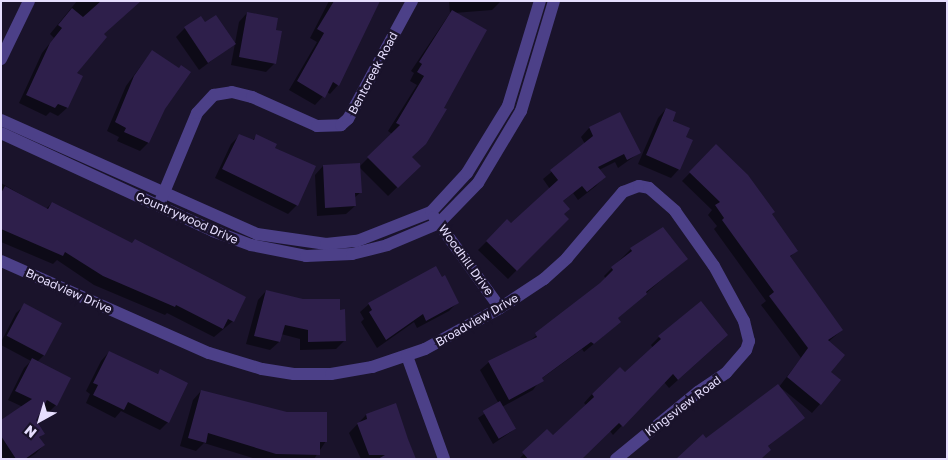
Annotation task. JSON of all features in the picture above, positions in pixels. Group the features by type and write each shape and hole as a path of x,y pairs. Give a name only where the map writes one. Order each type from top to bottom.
{"street":[{"path":"1,59 29,1"},
{"name":"Bentcreek Road","path":"161,200 197,113 214,94 232,92 252,97 318,126 341,125 348,119 412,1"},
{"path":"431,212 467,173 508,106 540,1"},
{"path":"439,223 478,183 514,126 531,86 554,1"},
{"name":"Countrywood Drive","path":"1,120 252,245 306,256 352,254 387,245 439,223"},
{"name":"Countrywood Drive","path":"1,134 161,200 257,234 318,243 356,241 431,212"},
{"name":"Broadview Drive","path":"1,261 178,340 262,369 331,374 407,356 456,334 500,308 544,279 593,230 616,198 630,187 639,186 666,201 714,266 744,321 749,341 746,350"},
{"name":"Woodhill Drive","path":"431,212 500,308"},
{"name":"Kingsview Road","path":"616,459 698,392 726,373 746,350"},
{"path":"407,356 444,459"}],"building":[{"path":"101,1 141,1 104,34 107,37 77,73 83,76 68,108 58,104 55,108 26,95 50,43 62,28 58,25 72,8 83,17"},
{"path":"334,1 380,1 339,86 333,82 325,98 297,81 324,33 317,29"},
{"path":"452,10 487,30 444,108 447,109 426,144 412,157 421,166 398,188 367,157 400,125 396,123 424,76 417,72 422,64 419,62"},
{"path":"247,12 278,18 276,30 282,31 276,64 239,57"},
{"path":"216,15 236,44 208,63 184,27 201,16 205,22"},
{"path":"152,50 179,68 181,65 191,72 165,109 149,143 124,132 126,128 115,122 134,76"},
{"path":"666,108 676,112 673,121 690,128 686,137 693,140 680,170 646,155"},
{"path":"620,112 641,153 627,160 624,154 598,167 606,177 587,192 582,186 563,201 570,209 564,214 569,219 517,271 486,241 507,219 511,223 558,180 550,170 593,136 589,127"},
{"path":"239,134 254,140 256,134 277,144 275,148 316,166 298,206 222,169"},
{"path":"716,144 748,175 775,212 772,214 798,251 790,256 843,330 828,340 845,355 831,372 841,380 821,405 787,377 808,348 769,296 774,292 722,220 724,218 715,205 720,202 689,172"},
{"path":"360,163 362,193 355,193 356,206 325,208 323,165"},
{"path":"5,186 48,209 52,202 132,243 135,239 246,297 234,322 228,319 223,329 176,305 175,307 103,276 65,252 63,256 1,229 1,193"},
{"path":"663,227 688,259 646,292 647,294 618,318 621,322 594,344 591,342 542,378 544,381 509,400 488,361 537,337 535,333 600,283 613,270 611,267 632,251 630,248"},
{"path":"436,266 442,277 445,275 459,303 426,321 423,314 386,340 369,312 372,310 368,303"},
{"path":"266,290 303,299 340,299 340,310 345,309 346,341 308,342 308,330 285,325 280,342 254,336"},
{"path":"701,301 728,335 678,380 673,374 623,427 619,423 582,459 528,459 522,452 547,429 553,435 594,397 592,394 620,367 625,372 661,339 658,336"},
{"path":"24,303 62,323 45,356 7,336"},
{"path":"109,351 158,374 160,369 188,383 169,423 128,402 124,410 93,395 98,385 93,383"},
{"path":"32,358 71,378 57,406 47,400 36,420 45,434 39,437 45,445 25,459 16,459 1,436 1,420 32,399 15,391"},
{"path":"778,384 805,418 768,446 771,450 761,459 676,459 703,434 706,438"},
{"path":"201,390 287,412 327,412 327,442 320,442 320,455 276,454 208,433 206,443 188,438"},
{"path":"500,401 516,429 499,439 483,411"},
{"path":"396,403 416,459 378,459 385,455 369,455 357,423 367,419 366,414"}]}
